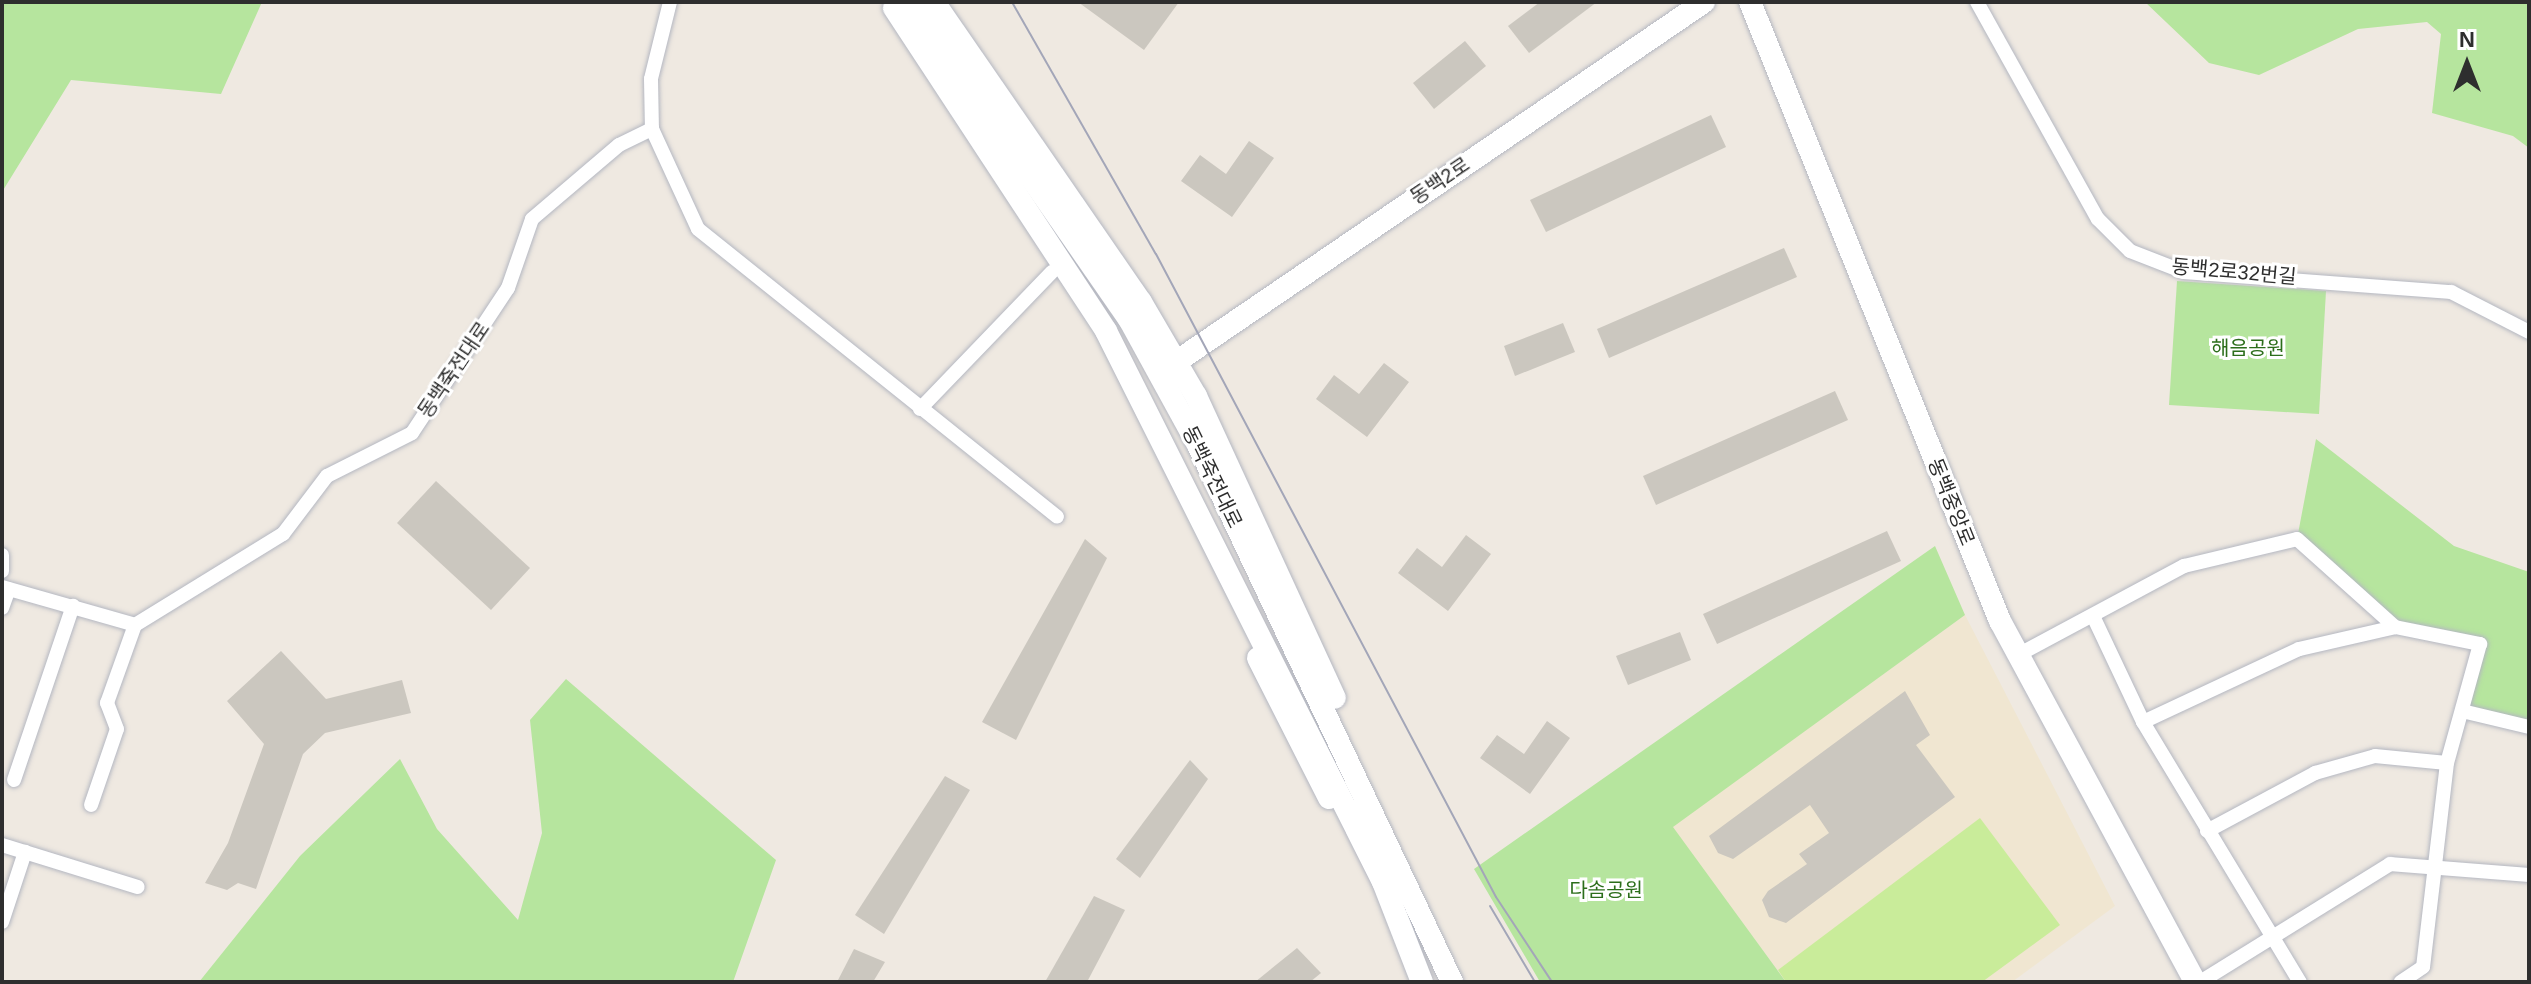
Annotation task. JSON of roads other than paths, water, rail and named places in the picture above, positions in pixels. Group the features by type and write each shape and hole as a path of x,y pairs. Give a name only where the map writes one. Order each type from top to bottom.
{"main road":[{"name":"동백2로","path":"1176,362 1704,2"},
{"name":"동백중앙로","path":"1750,2 2016,656 2197,982"},
{"path":"904,4 1176,362 1364,762 1396,860"},
{"path":"904,4 1052,272 1198,523 1300,753 1383,882"},
{"name":"동백죽전대로","path":"904,4 1129,319 1396,860 1452,982"},
{"name":"동백죽전대로","path":"904,4 1106,331 1383,882 1422,982"}],"street":[{"path":"670,2 651,79 652,129 698,229 1057,517"},
{"name":"동백2로32번길","path":"1977,2 2098,219 2130,251 2184,272 2443,290 2529,332"},
{"name":"동백죽전대로","path":"135,625 283,534 327,476 412,433 508,288 532,219 619,145 652,129"},
{"path":"920,409 1052,272"},
{"path":"2016,656 2184,566 2297,539 2395,627"},
{"path":"2,555 2,571"},
{"path":"2,608 6,588 135,625 107,703 117,729 91,805"},
{"path":"14,780 73,606"},
{"path":"2093,616 2143,722 2300,982"},
{"path":"2143,722 2299,649 2395,627 2480,644 2447,763 2423,967 2401,982"},
{"path":"2462,711 2529,727"},
{"path":"2207,831 2315,773 2375,756 2447,763"},
{"path":"2,845 138,887"},
{"path":"2,922 25,852"},
{"path":"2197,982 2390,864 2529,875"}],"tram line":[{"path":"1012,2 1156,254 1496,897 1552,982"},
{"path":"1490,906 1535,982"}],"park label":[{"name":"해음공원","path":"2248,348"},
{"name":"다솜공원","path":"1606,890"}]}
